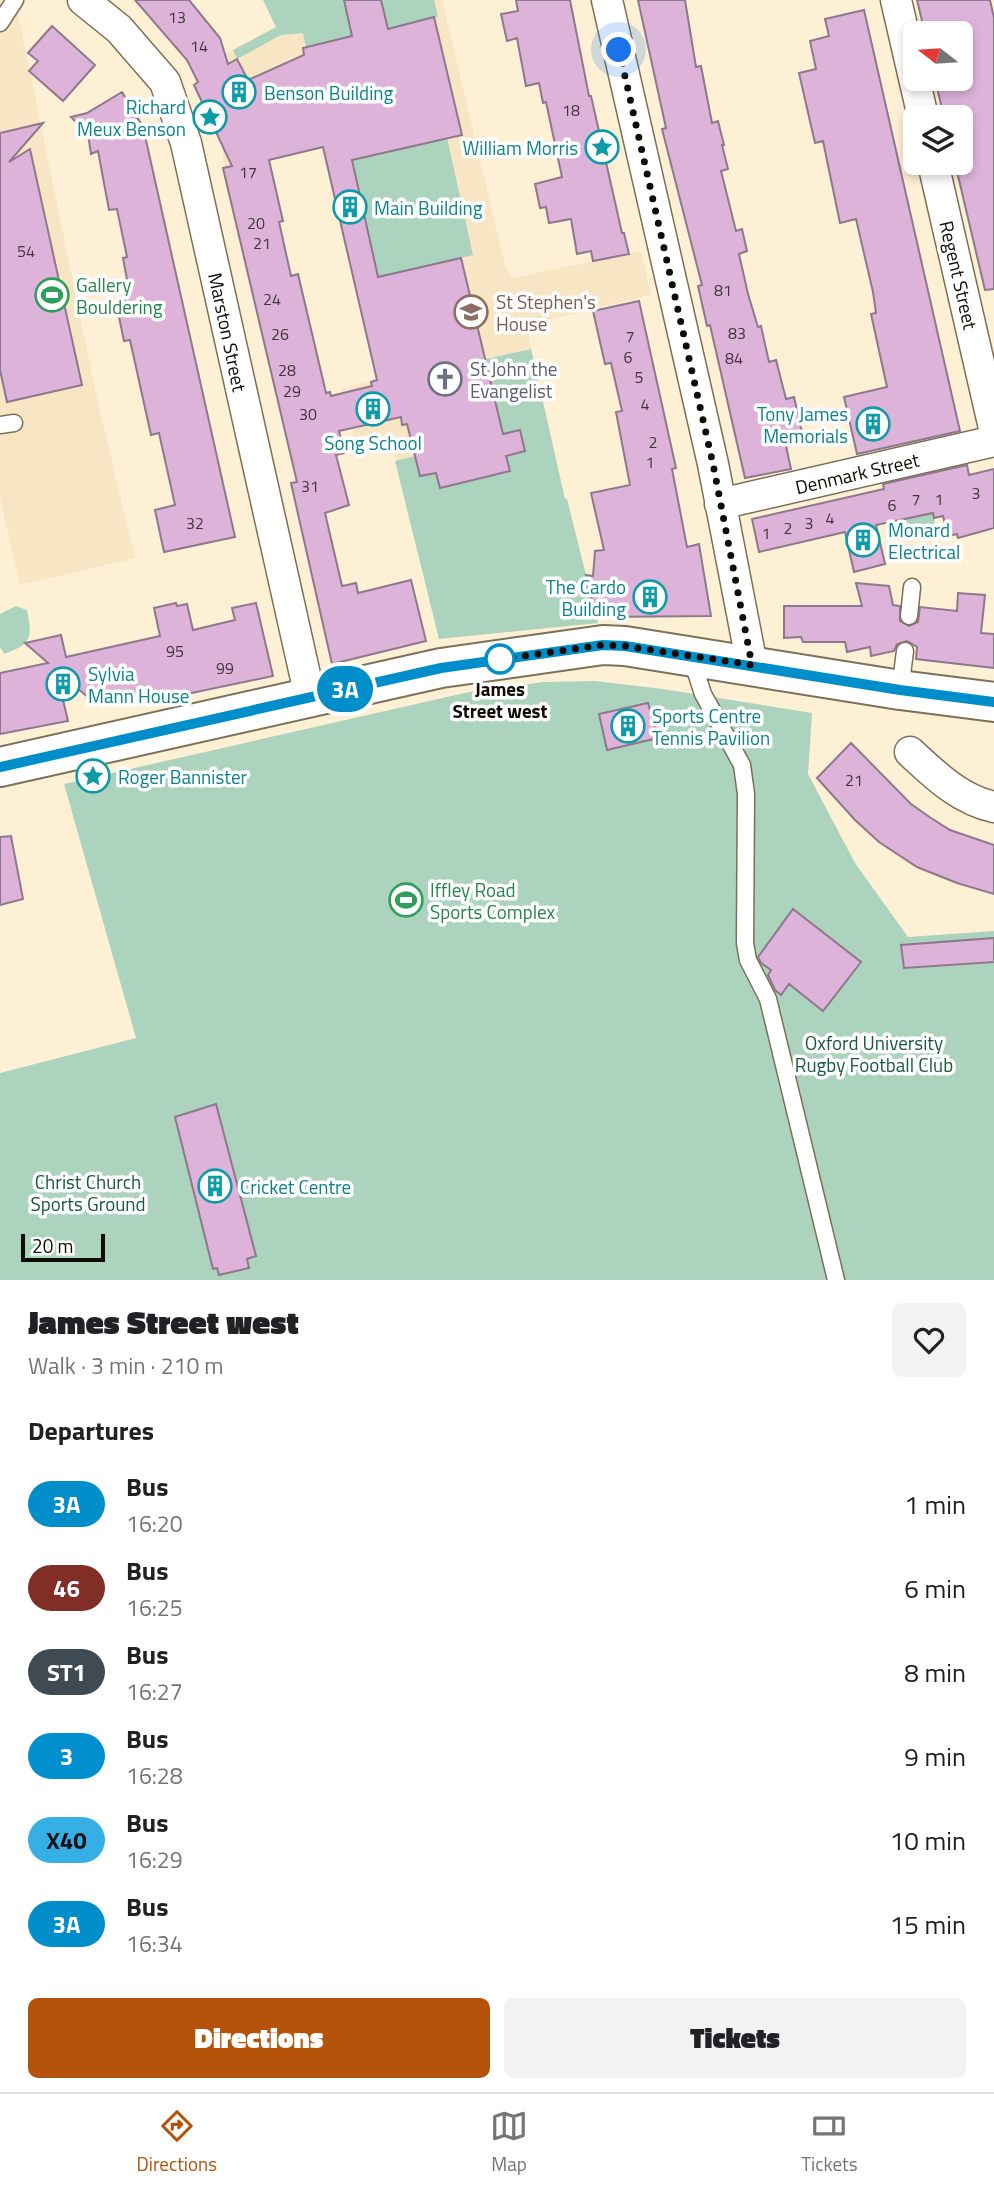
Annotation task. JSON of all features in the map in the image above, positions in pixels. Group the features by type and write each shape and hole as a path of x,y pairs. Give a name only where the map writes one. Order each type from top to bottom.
{"main road":[{"path":"0,767 441,668 603,645 690,655 900,690 994,702"}],"street":[{"name":"Marston Street","path":"83,0 119,29 164,82 186,143 310,696"},
{"path":"607,0 720,504 752,665"},
{"path":"896,0 920,105"},
{"name":"Regent Street","path":"936,175 994,428"},
{"name":"Denmark Street","path":"720,504 994,441"},
{"path":"910,752 953,789 981,804 994,807"}],"lane":[{"path":"0,23 15,0"},
{"path":"909,615 912,587"},
{"path":"900,690 905,651"},
{"path":"690,655 704,694 742,765 746,794 745,943 748,960 768,999 836,1280"}],"shaded area":[{"path":"0,0 27,0 18,13 96,394 135,558 20,585 0,498"},
{"name":"St Stephen's House","path":"263,0 442,0 506,269 513,278 641,251 651,295 526,325 565,499 598,623 439,639 392,443 357,450 342,389 377,380 323,148 224,167 221,140 194,85 198,82 193,71 276,27"}],"green space":[{"path":"263,0 344,0 352,36 306,47 303,33 281,35 237,59 233,50 276,27"},
{"path":"381,0 434,0 438,17 388,29"},
{"path":"447,138 473,255 378,277 352,160"},
{"path":"531,349 565,499 598,623 439,639 395,461 415,456 420,476 436,473 440,488 510,471 506,456 525,451 520,430 503,434 486,359"},
{"path":"933,513 936,530 910,536 906,519"},
{"path":"16,606 27,610 30,628 28,639 20,647 4,654 0,647 0,614"},
{"name":"Iffley Road Sports Complex","path":"595,681 812,713 808,774 855,863 908,937 994,931 994,1280 0,1280 0,1073 136,1038 64,784 469,692 544,682"}],"building":[{"path":"135,0 189,0 220,38 228,64 237,59 248,80 304,55 303,48 352,36 344,0 381,0 388,29 434,17 462,135 352,160 378,277 461,258 503,434 520,430 525,451 506,456 510,471 440,488 436,473 420,476 407,424 402,425 401,417 339,431 344,453 336,455 349,505 325,513 342,586 356,583 358,593 411,580 426,641 332,664 291,483 297,482 223,168 232,166 194,85 198,82 187,60","holes":["323,147 377,380 371,382 372,386 331,396 330,392 326,393 298,274 291,276 279,222 283,221 269,160"]},
{"path":"516,0 570,0 589,96 629,254 593,261 591,251 577,254 571,219 549,223 546,207 540,208 535,184 562,177 546,102 543,103 539,83 526,86 517,38 507,41 501,14 518,11"},
{"path":"638,0 685,0 696,67 701,66 712,123 718,121 724,145 728,169 721,171 736,231 742,229 747,251 739,254 748,294 758,327 761,326 769,362 776,360 786,399 794,397 804,442 786,446 791,469 745,478 710,325 707,326 698,286 702,285 662,129 666,128"},
{"path":"917,0 990,0 994,18 994,289 985,290 958,175 973,175 973,105 941,105 938,91 973,91 973,21 922,21"},
{"path":"864,10 960,431 857,454 844,397 887,387 871,314 876,313 873,292 856,219 840,223 823,141 815,143 799,73 816,69 810,41 829,36 825,19"},
{"path":"52,26 95,65 63,101 29,71 38,61 28,53"},
{"path":"122,92 143,127 235,537 164,552 155,510 175,505 159,433 151,435 130,340 124,341 119,317 128,315 124,297 130,296 123,258 127,257 117,209 109,210 98,151 91,154 88,134 71,117 87,113"},
{"path":"43,123 9,162 30,149 82,385 7,402 0,370 0,133"},
{"path":"639,301 676,468 672,469 687,547 699,544 711,616 596,617 586,575 593,576 595,551 604,550 591,493 630,485 616,412 622,411 611,363 605,364 593,311"},
{"path":"967,465 969,475 994,469 994,528 958,538 957,534 948,536 943,516 934,518 933,513 876,525 885,564 854,572 845,532 759,552 752,519 884,489 883,484"},
{"path":"856,583 889,586 893,605 900,606 900,621 909,626 918,622 920,607 957,611 958,593 985,595 981,633 994,634 994,668 916,659 917,647 907,641 897,644 894,651 871,656 870,647 847,652 845,642 803,642 801,637 784,638 784,606 862,606"},
{"path":"176,603 177,606 187,604 193,630 235,620 232,608 256,603 273,676 144,703 114,693 108,702 97,705 56,670 68,721 0,734 0,673 48,663 25,643 61,635 66,657 160,636 154,608"},
{"name":"Sports Centre Tennis Pavilion","path":"648,703 658,738 607,750 599,714"},
{"path":"851,743 911,804 950,830 994,845 994,894 917,867 879,842 855,820 817,778"},
{"path":"11,836 23,899 0,905 0,837"},
{"path":"793,909 861,962 823,1011 789,984 781,995 775,990 768,975 771,970 761,963 758,957"},
{"path":"994,938 994,962 904,968 901,945"},
{"name":"Cricket Centre","path":"216,1104 256,1256 247,1259 249,1268 219,1275 217,1268 213,1269 175,1117"}],"bus line":[{"name":"3A","path":"0,767 441,668 603,645 625,646 900,690 994,702"}],"place":[{"name":"Benson Building","path":"239,92"},
{"name":"Richard Meux Benson","path":"210,117"},
{"name":"William Morris","path":"602,147"},
{"name":"Main Building","path":"350,207"},
{"name":"Gallery Bouldering","path":"52,295"},
{"name":"St Stephen's House","path":"471,312"},
{"name":"St John the Evangelist","path":"445,379"},
{"name":"Song School","path":"373,409"},
{"name":"Tony James Memorials","path":"873,424"},
{"name":"Monard Electrical","path":"863,540"},
{"name":"The Cardo Building","path":"650,597"},
{"name":"James Street west","path":"500,659"},
{"name":"Sylvia Mann House","path":"63,684"},
{"name":"Sports Centre Tennis Pavilion","path":"628,726"},
{"name":"Roger Bannister","path":"93,776"},
{"name":"Iffley Road Sports Complex","path":"406,900"},
{"name":"Cricket Centre","path":"215,1186"}],"route":[{"path":"500,659 494,660 603,645 752,665 713,464 619,50"}],"park label":[{"name":"Oxford University Rugby Football Club","path":"874,1053"},
{"name":"Christ Church Sports Ground","path":"88,1192"}]}
